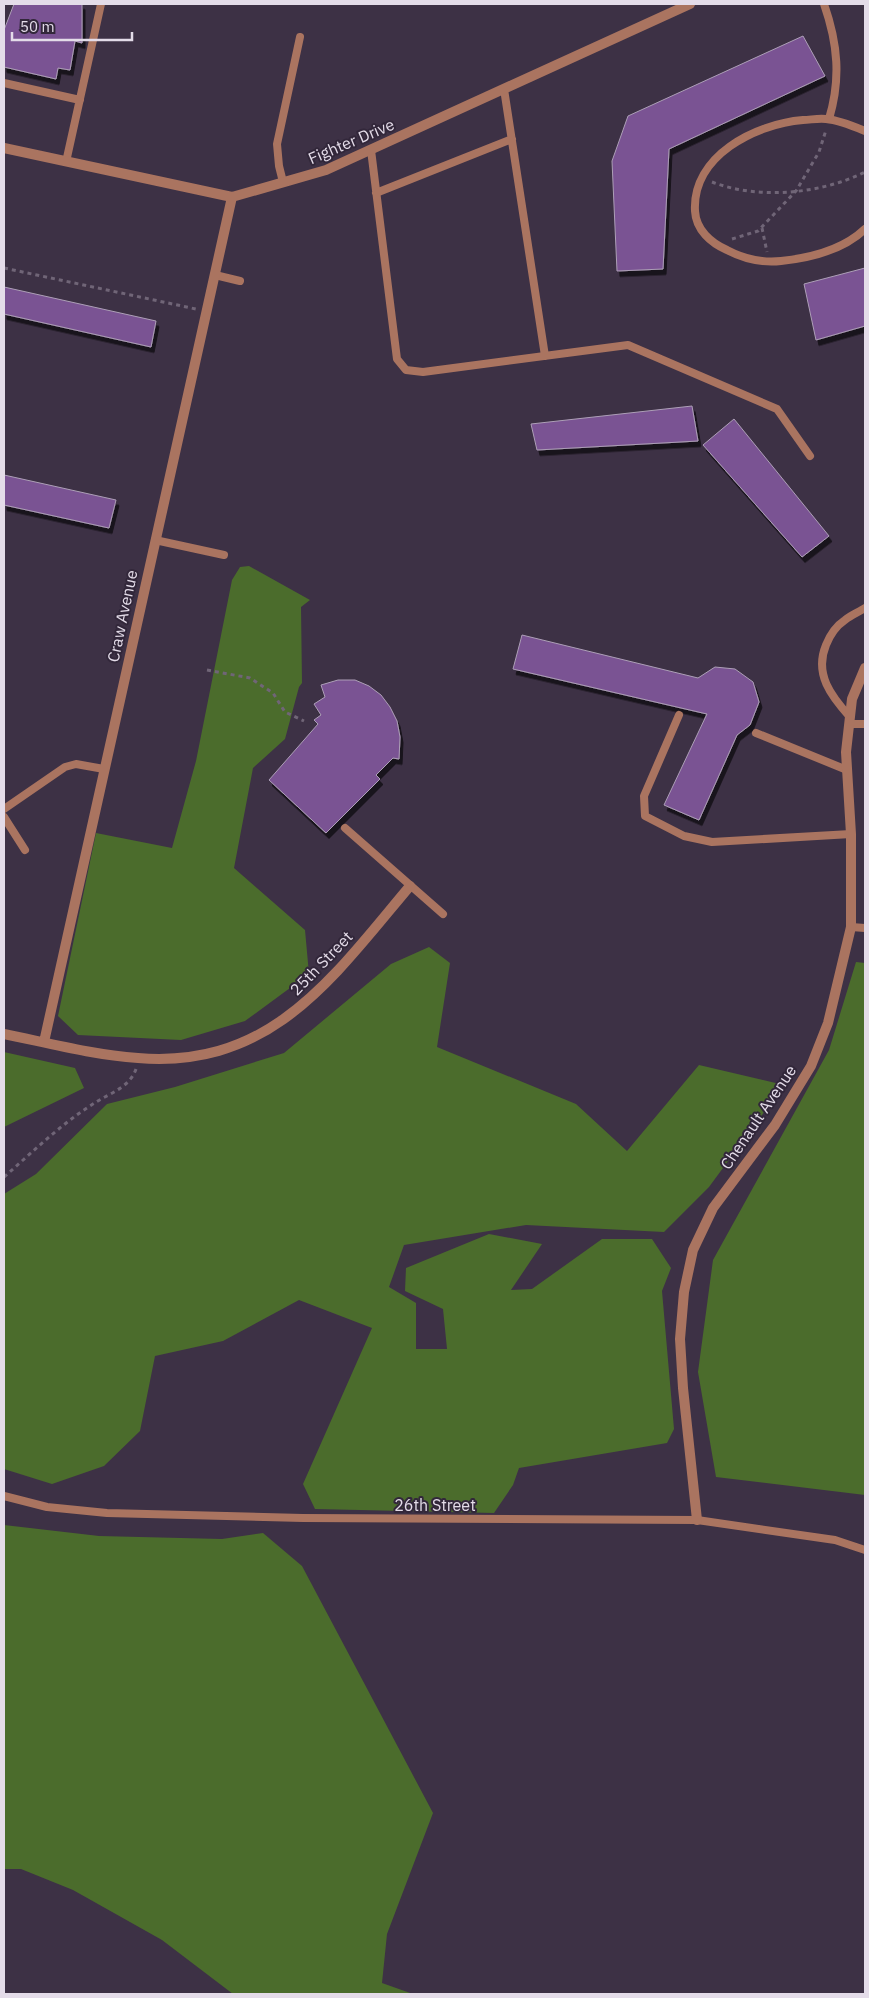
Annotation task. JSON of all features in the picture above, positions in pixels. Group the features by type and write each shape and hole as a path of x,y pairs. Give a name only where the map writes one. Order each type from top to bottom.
{"street":[{"name":"Fighter Drive","path":"4,148 232,197 326,170 690,4"},
{"name":"Craw Avenue","path":"44,1042 154,540 232,197"},
{"name":"Chenault Avenue","path":"698,1520 683,1388 680,1339 684,1292 693,1250 714,1208 775,1124 811,1066 828,1023 851,927 850,834 846,752 852,699 865,668"},
{"name":"25th Street","path":"4,1034 110,1056 140,1059 187,1059 219,1052 276,1025 325,985 410,886"}],"lane":[{"path":"66,162 101,4"},
{"path":"824,4 828,15 837,64 838,83 829,120"},
{"path":"283,182 277,144 300,37"},
{"path":"4,84 80,100"},
{"path":"504,89 545,356"},
{"path":"865,131 850,124 829,120 795,121 772,125 752,133 733,144 716,159 698,183 694,201 696,217 703,232 713,244 742,258 770,262 805,259 837,248 865,229"},
{"path":"376,193 512,139"},
{"path":"370,150 397,359 406,370 423,372 628,345 776,409 810,456"},
{"path":"215,275 240,280"},
{"path":"154,540 224,555"},
{"path":"865,608 844,620 831,634 821,657 826,684 835,700 850,721 865,724"},
{"path":"679,715 644,796 644,816 684,836 712,842 850,834"},
{"path":"756,733 847,770"},
{"path":"4,809 65,767 76,764 104,769"},
{"path":"4,817 25,850"},
{"path":"345,828 443,914"},
{"path":"851,927 865,928"},
{"name":"26th Street","path":"4,1496 47,1507 107,1513 313,1518 698,1520 835,1540 865,1550"}],"path":[{"path":"713,244 737,238 762,228 796,191 819,152 829,120"},
{"path":"702,177 737,189 773,192 796,191 831,185 865,172"},
{"path":"762,228 770,262"},
{"path":"4,268 206,311"},
{"path":"207,670 250,678 273,693 285,712 304,721"},
{"path":"4,1177 82,1110 121,1088 134,1076 140,1059"}],"green space":[{"path":"249,566 310,600 301,607 302,683 299,687 285,739 253,768 234,868 305,930 309,974 245,1021 181,1040 78,1035 58,1016 96,833 172,848 196,761 232,580 240,567"},
{"path":"429,947 450,963 437,1047 576,1104 627,1151 699,1065 784,1085 709,1187 664,1232 526,1225 404,1245 389,1287 416,1303 416,1349 447,1349 443,1309 405,1291 406,1268 489,1234 542,1244 511,1290 532,1289 602,1239 652,1239 671,1268 662,1291 674,1429 667,1443 519,1468 513,1485 494,1513 315,1509 303,1484 372,1328 299,1300 223,1341 155,1356 140,1431 104,1466 52,1484 4,1469 4,1194 36,1174 107,1104 175,1087 284,1053 391,964"},
{"path":"856,962 865,963 865,1495 716,1477 698,1372 713,1260 829,1050"},
{"path":"4,1052 75,1068 84,1088 4,1127"},
{"path":"4,1525 99,1536 222,1539 263,1533 302,1566 433,1813 387,1934 382,1983 413,1994 233,1994 162,1940 73,1890 21,1869 4,1869"}],"building":[{"path":"14,4 82,4 82,43 75,41 70,70 58,68 56,79 4,67 4,30"},
{"path":"803,36 825,76 669,149 663,269 617,271 612,161 628,116"},
{"path":"865,268 865,326 816,340 804,284"},
{"path":"4,287 156,321 151,347 4,314"},
{"path":"692,406 698,441 537,450 531,424"},
{"path":"734,419 829,536 802,557 703,445"},
{"path":"4,475 116,500 109,528 4,505"},
{"path":"522,635 698,678 715,667 735,669 753,682 759,702 750,725 737,735 699,820 664,805 707,714 513,669"},
{"path":"338,680 355,680 369,686 381,695 397,721 400,737 399,759 393,758 376,775 380,779 326,833 269,780 318,724 314,720 321,715 314,704 325,697 321,685"}]}
